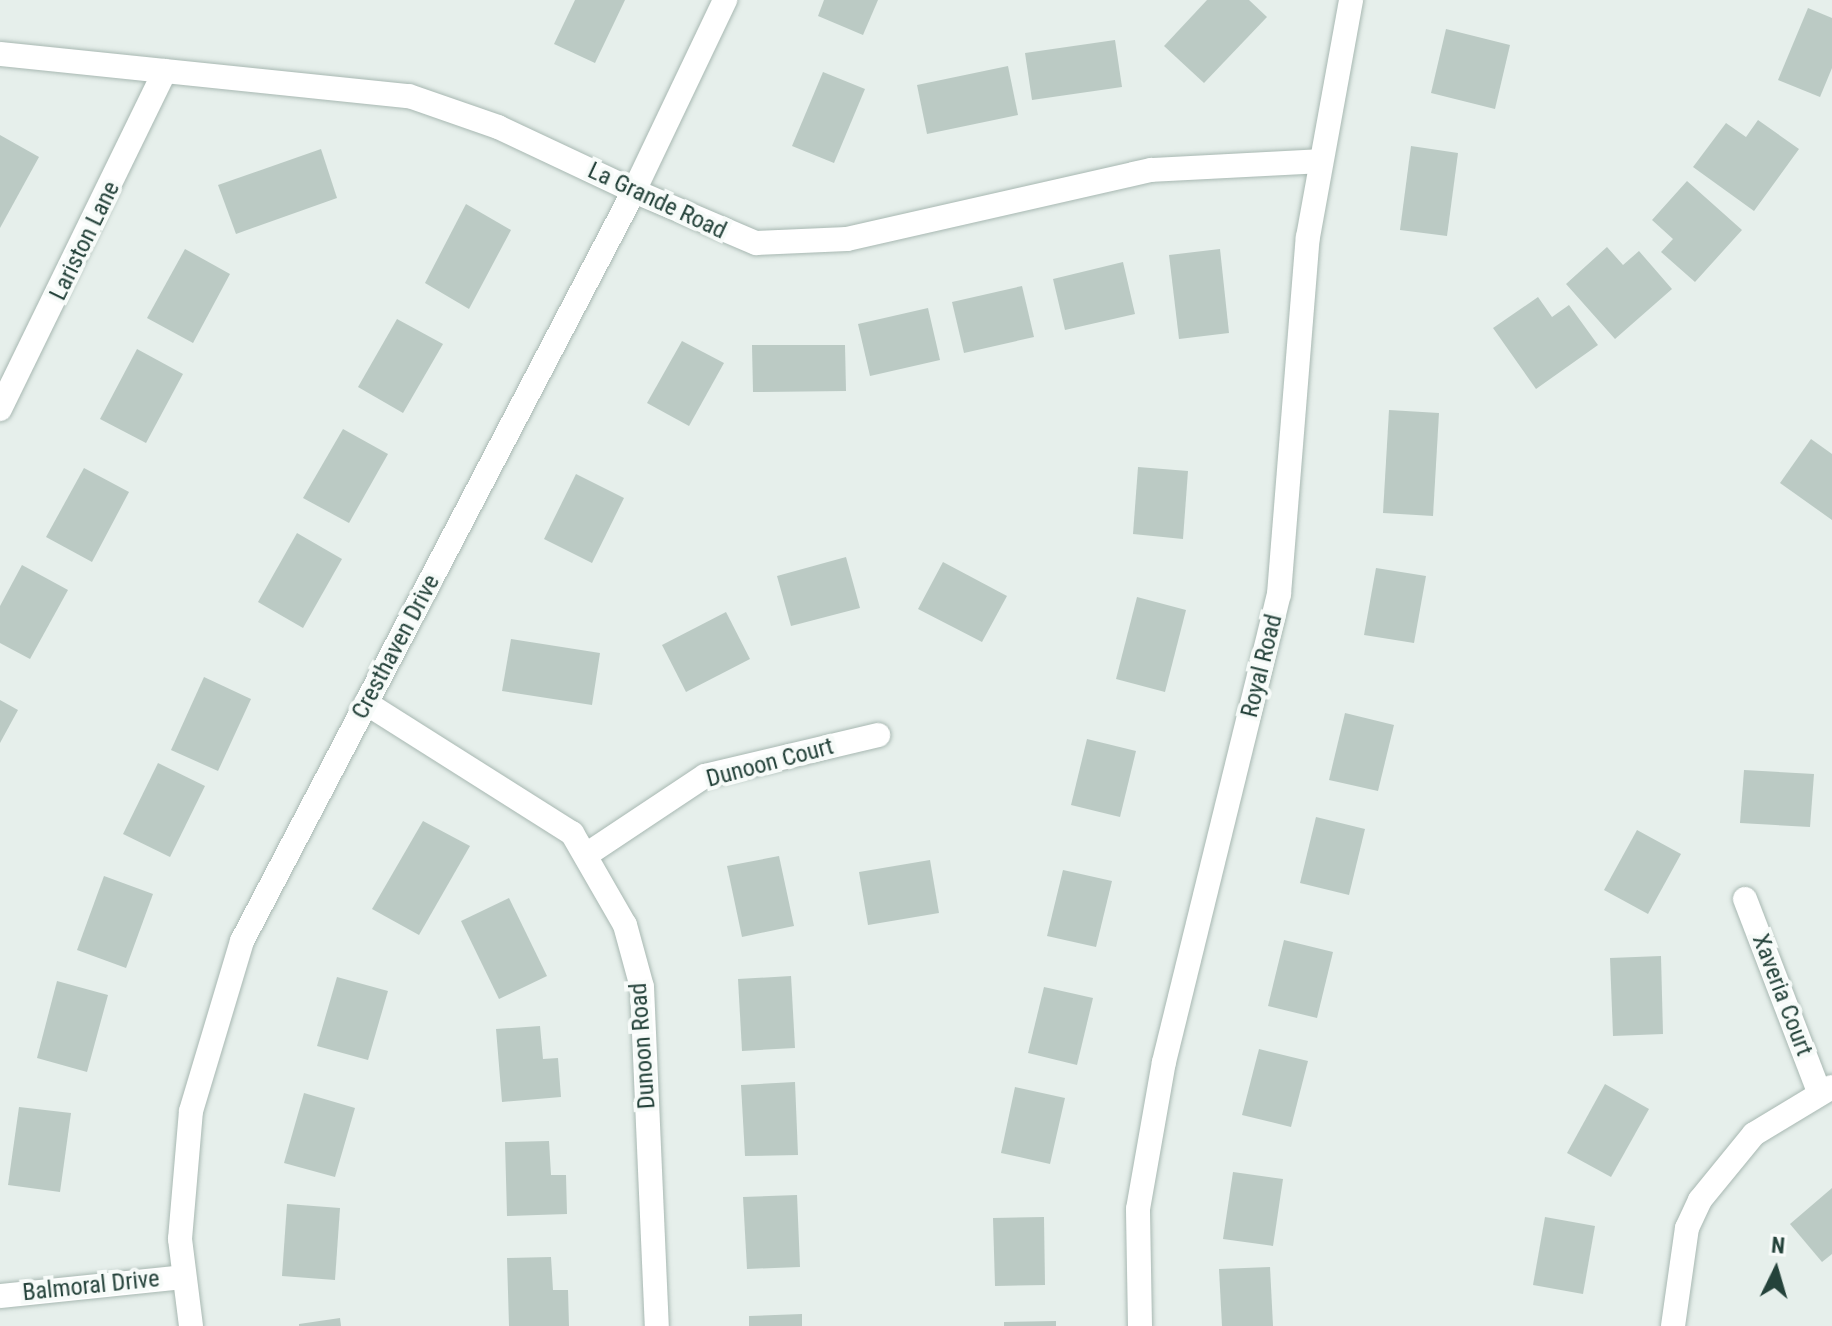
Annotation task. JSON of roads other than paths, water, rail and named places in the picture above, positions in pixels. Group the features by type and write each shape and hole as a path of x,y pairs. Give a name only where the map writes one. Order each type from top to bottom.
{"street":[{"name":"Cresthaven Drive","path":"191,1326 183,1277 191,1111 211,1026 242,941 634,191 725,0"},
{"name":"Royal Road","path":"1140,1326 1138,1209 1164,1062 1279,594 1308,237 1351,0"},
{"name":"La Grande Road","path":"0,54 409,96 498,127 634,191 756,243 847,239 1151,170 1321,161"},
{"name":"Lariston Lane","path":"0,409 165,71"},
{"name":"Dunoon Road","path":"366,703 529,803 572,833 625,925 642,987 657,1326"},
{"name":"Dunoon Court","path":"586,855 705,776 878,735"},
{"name":"Xaveria Court","path":"1745,899 1826,1089"},
{"path":"1673,1326 1687,1228 1700,1200 1754,1134 1826,1089"},
{"name":"Balmoral Drive","path":"0,1296 183,1277"}]}
